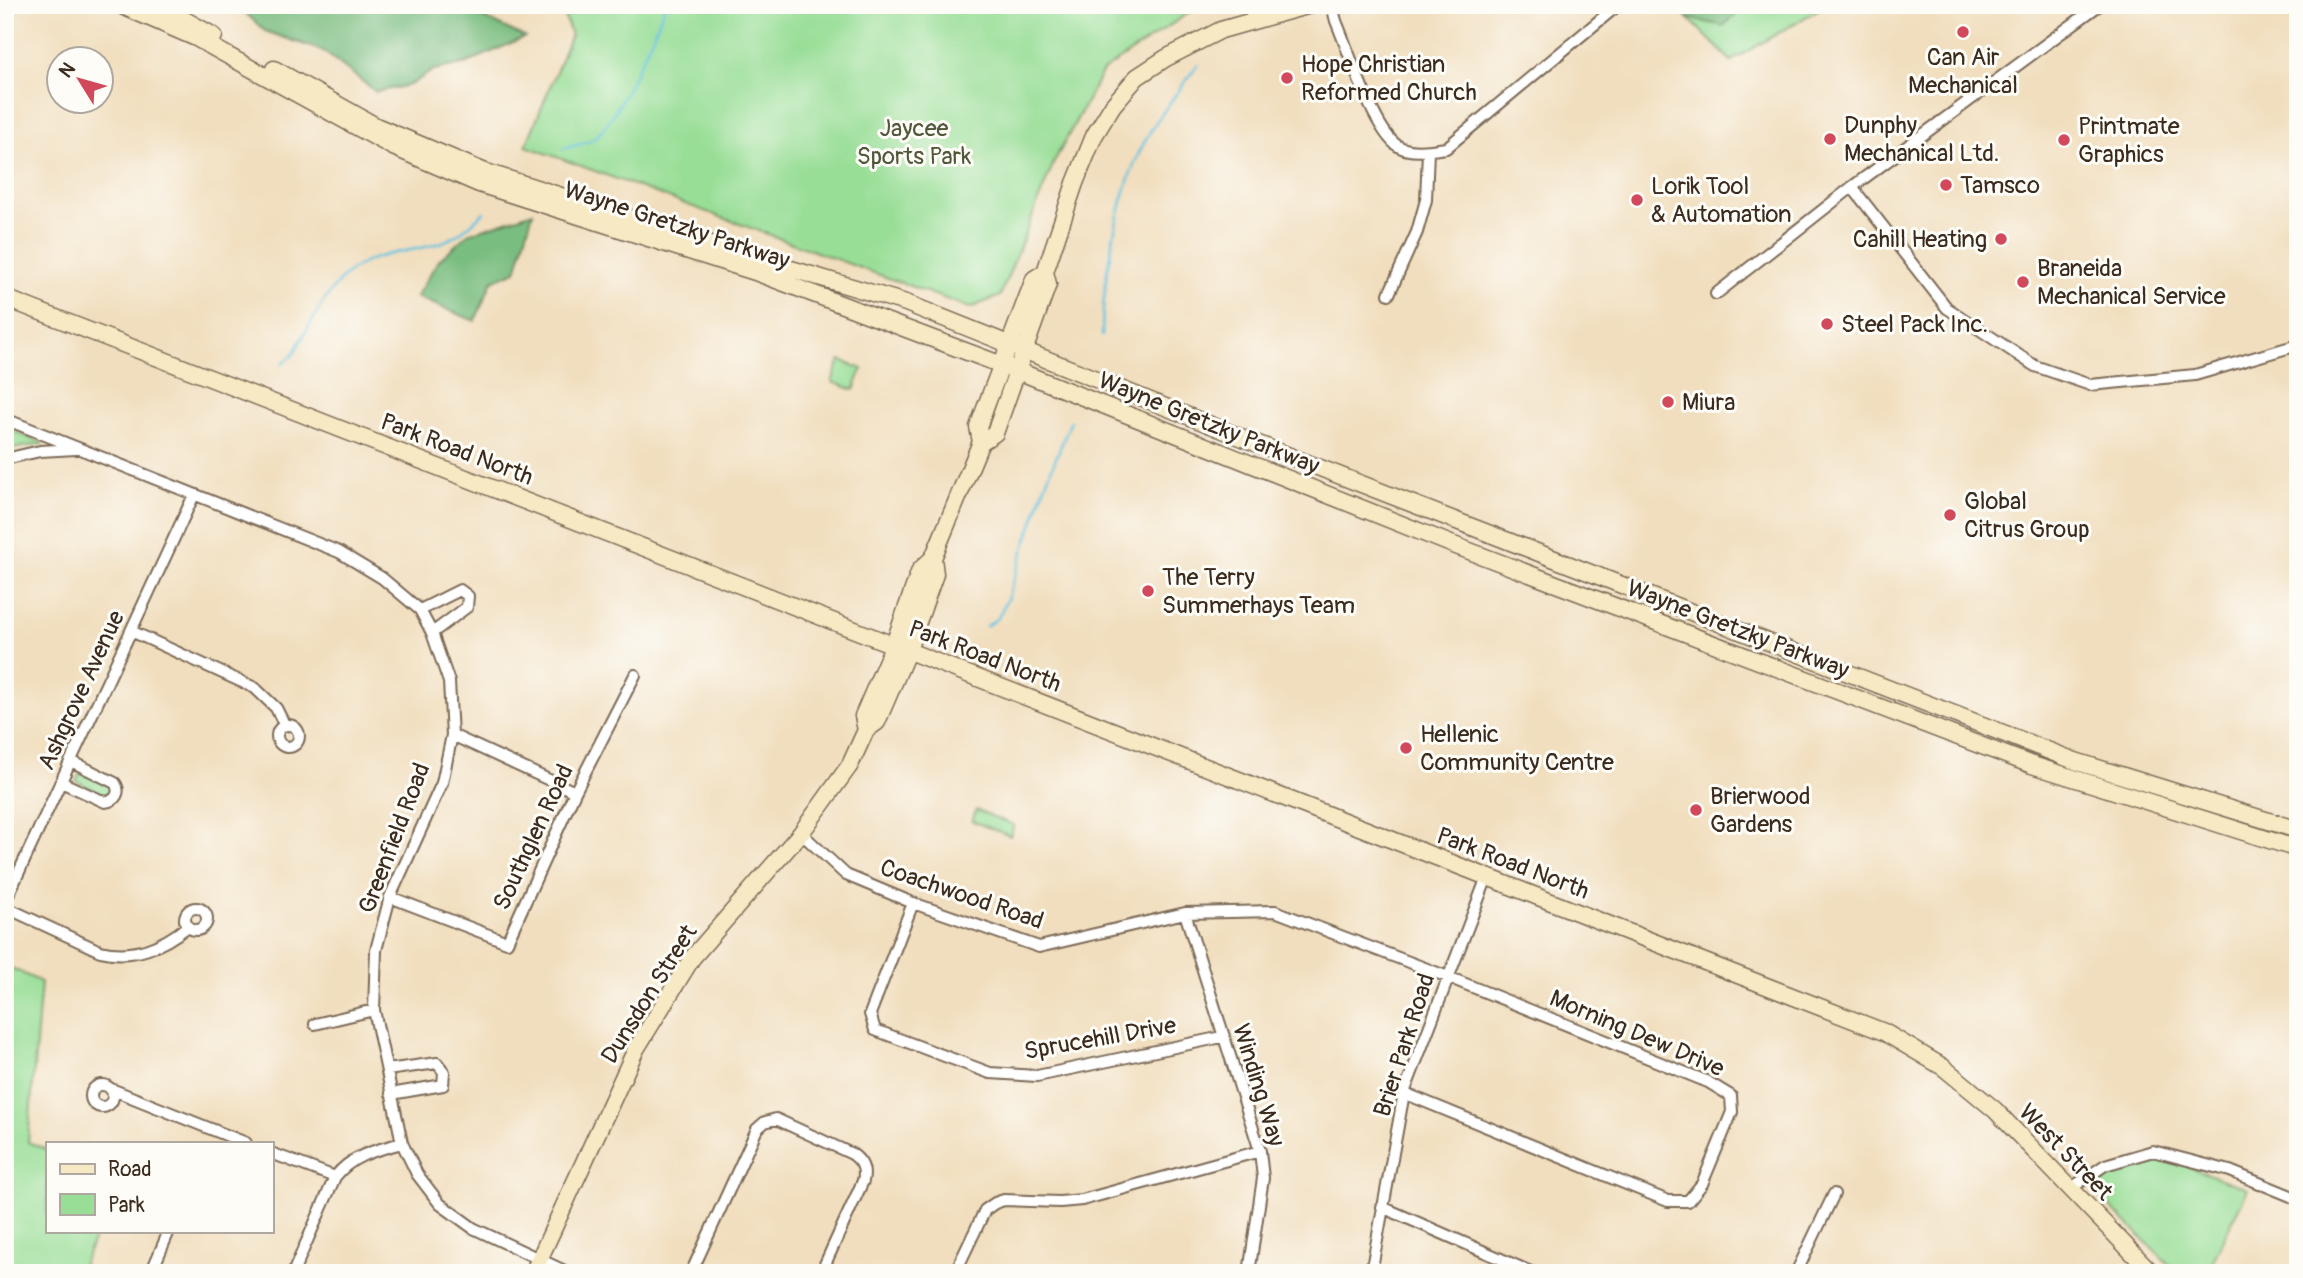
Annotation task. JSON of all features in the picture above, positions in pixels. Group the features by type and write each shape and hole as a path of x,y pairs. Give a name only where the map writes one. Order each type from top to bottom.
{"main road":[{"name":"Wayne Gretzky Parkway","path":"120,5 196,38 393,147 479,184 758,273 1018,371 1451,544 2006,756 2298,849"},
{"name":"Wayne Gretzky Parkway","path":"158,5 376,126 483,171 761,260 906,303 2075,761 2298,830"},
{"name":"Dunsdon Street","path":"981,442 995,433 1048,284 1045,272 1075,183 1094,136 1113,104 1137,77 1166,58 1221,30 1310,5"},
{"name":"Dunsdon Street","path":"536,1266 636,1049 692,958 801,833 850,765 866,730 863,716 901,647 920,570 933,558 981,442 978,427 1034,279 1045,272"},
{"name":"Park Road North","path":"5,298 1884,1032 1943,1067"},
{"name":"West Street","path":"1943,1067 2005,1120 2152,1273"}],"street":[{"path":"1332,5 1336,21 1380,126 1399,146 1428,151 1446,148 1618,5"},
{"path":"1716,293 1852,187 2099,5"},
{"path":"1389,294 1418,232 1426,200 1428,151"},
{"path":"1852,187 1947,307 2035,366 2090,385 2195,375 2298,345"},
{"path":"5,419 83,449"},
{"name":"Greenfield Road","path":"5,459 40,451 83,449 339,552 382,578 420,610 432,633 449,682 452,735 442,783 390,897 376,950 374,1010 402,1143 416,1174 440,1205 536,1266"},
{"name":"Ashgrove Avenue","path":"5,904 194,495"},
{"path":"420,610 460,590 468,596 467,607 432,633"},
{"path":"131,631 255,688 269,700 282,717 285,726"},
{"name":"Southglen Road","path":"390,897 507,942 575,792 635,675"},
{"path":"452,735 575,792"},
{"path":"61,782 105,802 112,801 117,795 118,788 115,783 71,761"},
{"name":"Coachwood Road","path":"801,833 846,875 913,903 1039,947 1185,913 1275,911 1448,977"},
{"name":"Brier Park Road","path":"1371,1273 1404,1093 1486,877"},
{"name":"Sprucehill Drive","path":"913,903 870,1014 875,1030 990,1073 1037,1076 1222,1037"},
{"path":"5,904 100,951 112,954 136,954 148,950 188,926"},
{"name":"Winding Way","path":"1185,913 1260,1151 1263,1178 1249,1273"},
{"name":"Morning Dew Drive","path":"1404,1093 1668,1201 1688,1200 1702,1184 1732,1112 1731,1096 1708,1082 1448,977"},
{"path":"315,1024 374,1010"},
{"path":"387,1070 437,1063 444,1072 443,1084 391,1094"},
{"path":"111,1089 243,1142"},
{"path":"691,1273 757,1129 765,1122 776,1119 852,1154 864,1169 863,1181 821,1273"},
{"path":"207,1142 212,1130"},
{"path":"293,1273 335,1177 350,1162 361,1156 402,1143"},
{"path":"955,1273 985,1210 995,1203 1004,1200 1082,1200 1260,1151"},
{"path":"2070,1189 2105,1165 2153,1151 2230,1171 2298,1199"},
{"path":"273,1154 335,1177"},
{"path":"1797,1272 1834,1194"},
{"path":"1382,1206 1533,1273"},
{"path":"151,1273 169,1232"},
{"path":"536,1266 569,1273"}],"green space":[{"path":"237,5 457,5 525,37 467,63 434,70 410,85 376,92 323,51 265,31"},
{"name":"Jaycee Sports Park","path":"561,5 1200,5 1103,71 1054,162 1000,296 970,308 526,146 571,35"},
{"path":"1675,5 1826,5 1731,61"},
{"path":"1675,5 1745,7 1723,26 1688,18"},
{"path":"533,212 516,271 492,281 475,321 416,297 438,261 468,234"},
{"path":"840,360 862,369 854,390 832,382"},
{"path":"5,428 43,443 43,444 10,449"},
{"path":"80,772 111,786 113,792 107,796 76,781"},
{"path":"976,810 1014,825 1010,836 972,821"},
{"path":"5,965 41,982 28,1142 46,1150 46,1232 97,1232 79,1273 5,1273 5,1062 8,1057 5,1055"},
{"path":"2142,1159 2168,1159 2248,1189 2207,1273 2178,1273 2097,1194 2096,1188 2119,1167"}],"waterway":[{"path":"562,149 590,141 602,130 634,77 665,5"},
{"path":"1102,336 1112,243 1131,173 1152,129 1198,64"},
{"path":"282,364 292,356 329,294 348,273 378,257 447,240 464,230 484,212"},
{"path":"986,626 998,618 1008,597 1047,480 1071,421"}],"place":[{"name":"Can Air Mechanical","path":"1963,32"},
{"name":"Hope Christian Reformed Church","path":"1287,78"},
{"name":"Dunphy Mechanical Ltd.","path":"1830,139"},
{"name":"Printmate Graphics","path":"2064,140"},
{"name":"Tamsco","path":"1946,185"},
{"name":"Lorik Tool & Automation","path":"1637,200"},
{"name":"Cahill Heating","path":"2001,239"},
{"name":"Braneida Mechanical Service","path":"2023,282"},
{"name":"Steel Pack Inc.","path":"1827,324"},
{"name":"Miura","path":"1668,402"},
{"name":"Global Citrus Group","path":"1950,515"},
{"name":"The Terry Summerhays Team","path":"1148,591"},
{"name":"Hellenic Community Centre","path":"1406,748"},
{"name":"Brierwood Gardens","path":"1696,810"}]}
